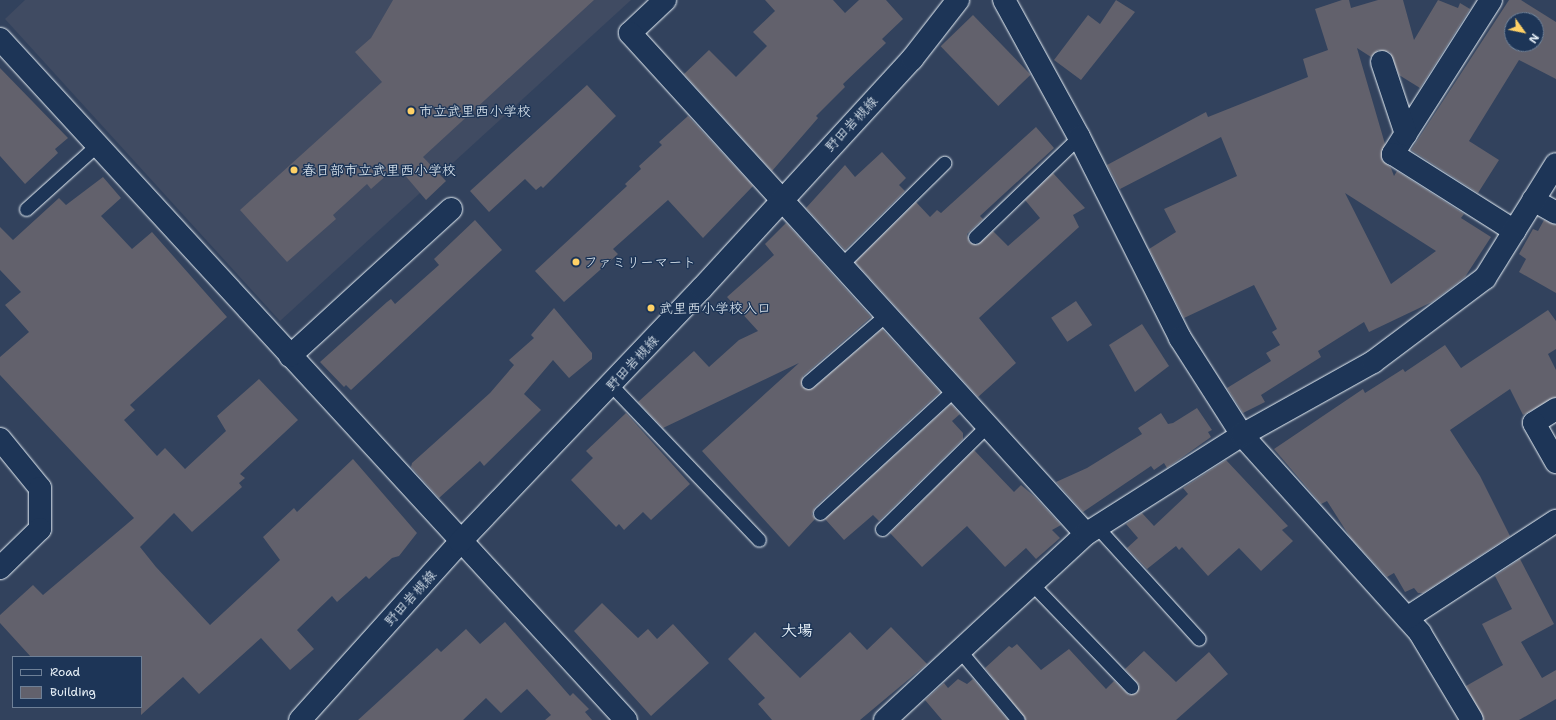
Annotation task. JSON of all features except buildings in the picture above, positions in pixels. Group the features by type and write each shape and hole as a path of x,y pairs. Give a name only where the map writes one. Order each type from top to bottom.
{"street":[{"path":"665,0 630,33 988,425 1092,531"},
{"name":"野田岩槻線","path":"300,720 460,542 611,385 912,59 958,0"},
{"path":"1004,0 1079,137 1180,338 1242,435 1420,633 1467,718"},
{"path":"1491,0 1393,154 1514,231"},
{"path":"0,39 460,542 626,720"},
{"path":"1382,62 1406,134"},
{"path":"884,720 1092,531 1242,435 1373,362 1485,278 1556,164"},
{"path":"1534,200 1556,213"},
{"path":"290,356 451,209"},
{"path":"1556,410 1534,423 1556,462"},
{"path":"0,439 40,488 40,529 0,568"},
{"path":"1407,618 1556,520"}],"lane":[{"path":"975,237 1079,137"},
{"path":"26,209 97,145"},
{"path":"842,264 944,162"},
{"path":"808,382 887,314"},
{"path":"611,385 759,540"},
{"path":"820,513 955,389"},
{"path":"882,529 988,425"},
{"path":"1092,531 1199,639"},
{"path":"1032,584 1131,687"},
{"path":"960,651 1018,720"}],"shaded area":[{"name":"春日部市立武里西小学校","path":"25,0 631,0 280,321 5,19"}],"place":[{"name":"市立武里西小学校","path":"411,111"},
{"name":"春日部市立武里西小学校","path":"294,170"},
{"name":"ファミリーマート","path":"576,262"},
{"name":"武里西小学校入口","path":"651,308"}],"district":[{"name":"大場","path":"797,631"}]}
